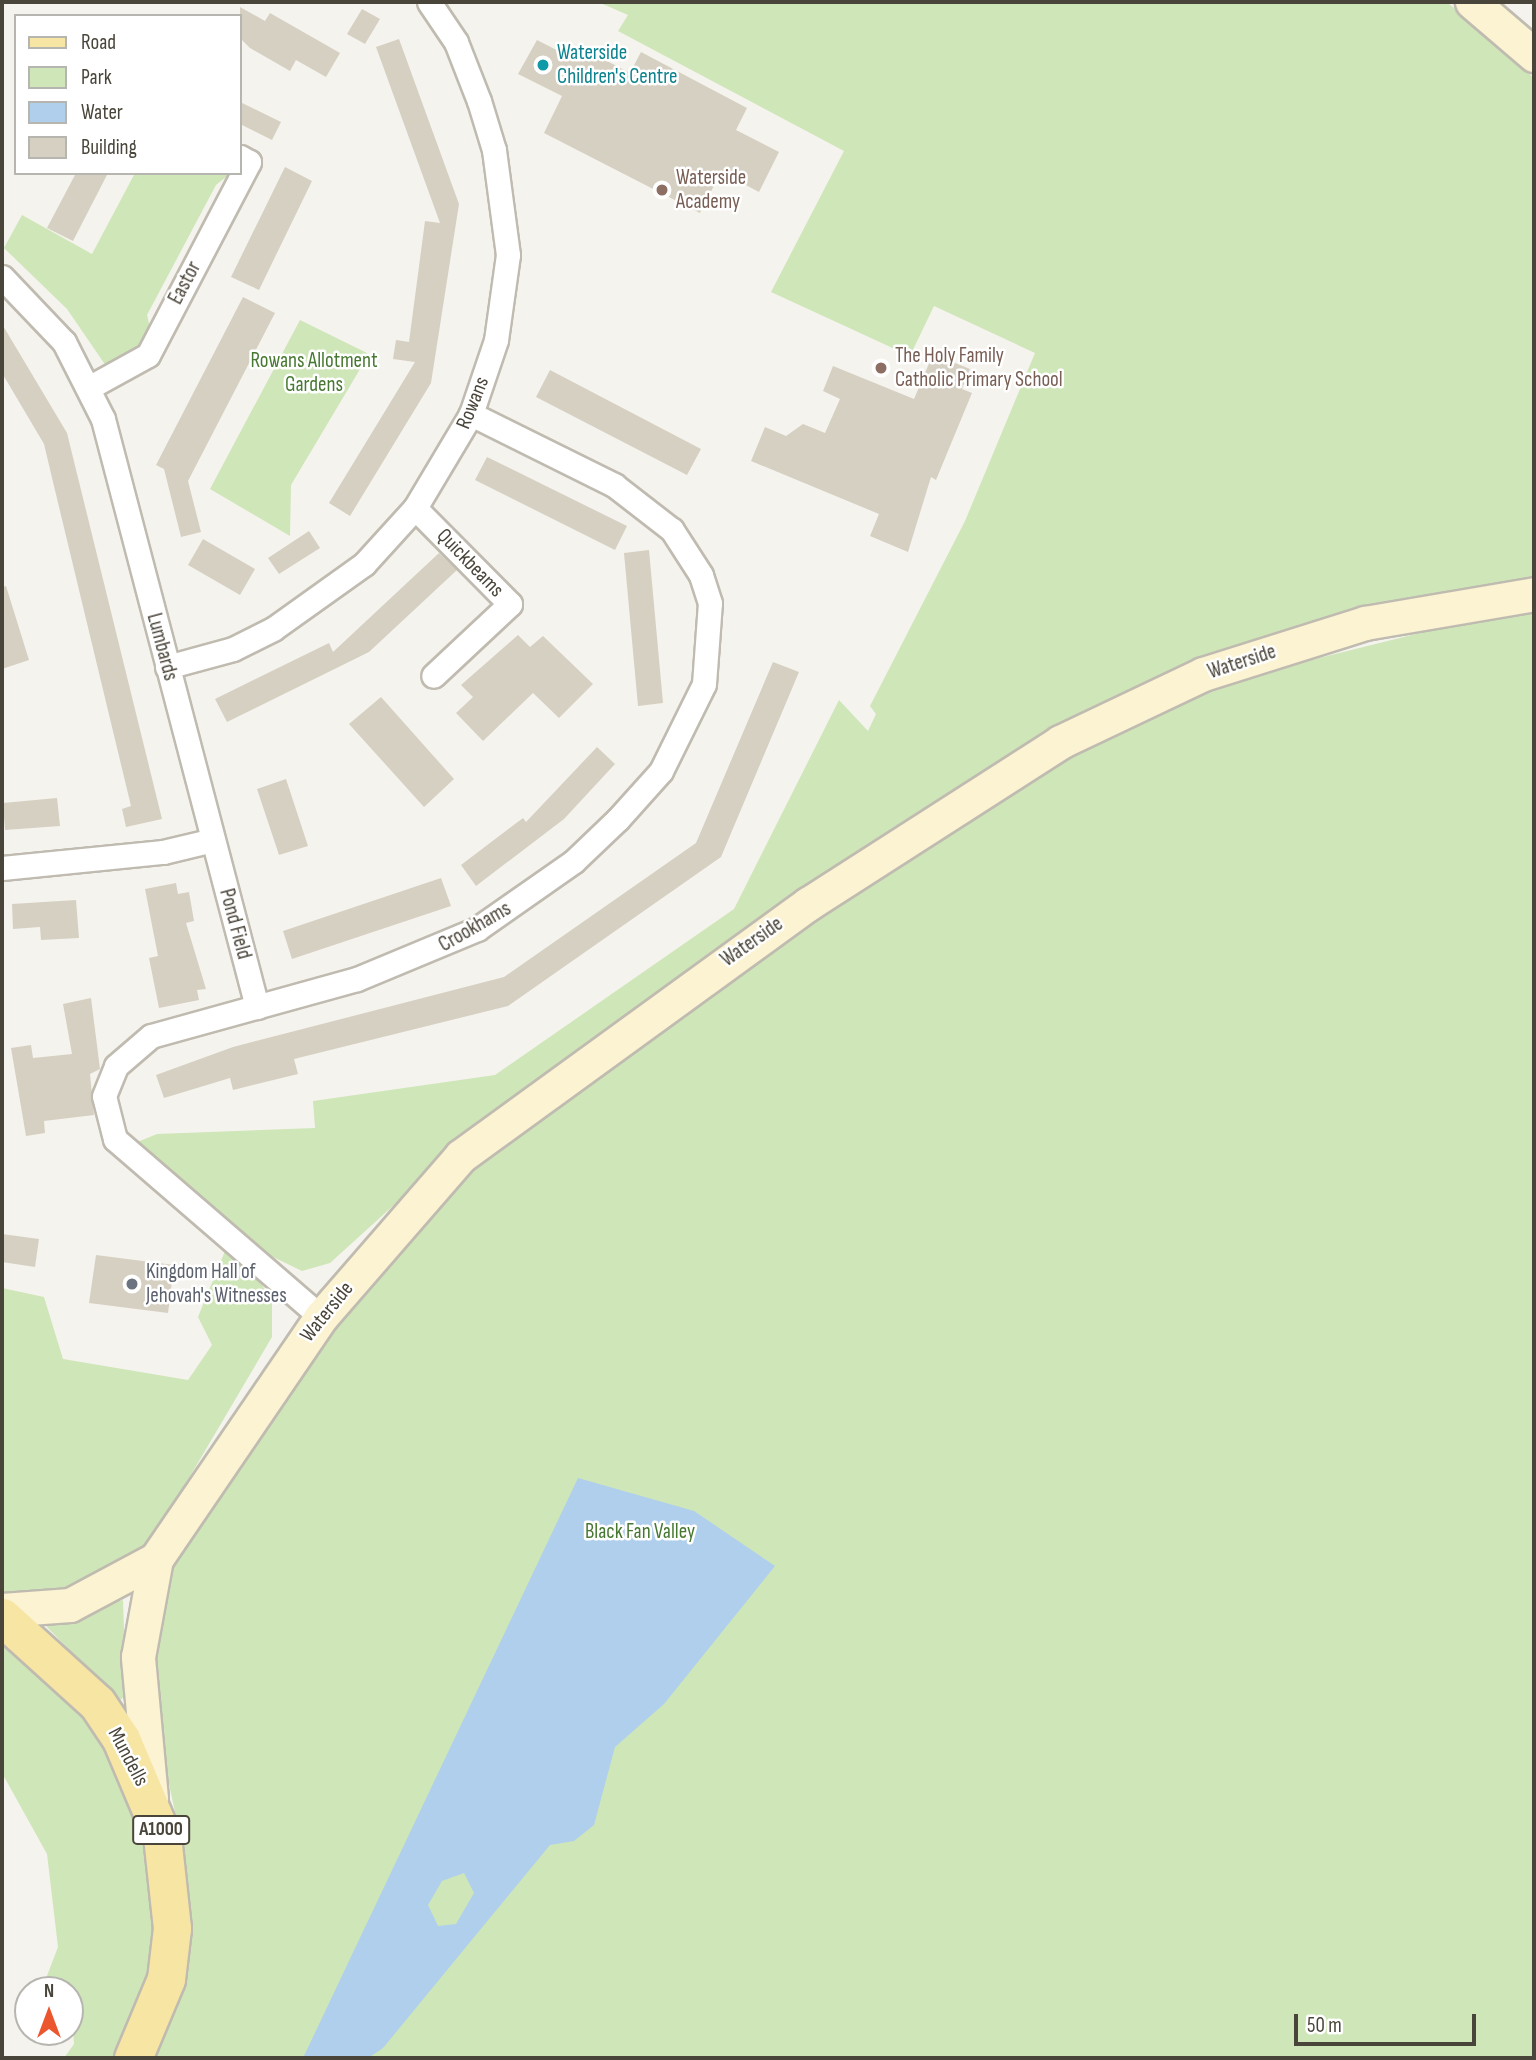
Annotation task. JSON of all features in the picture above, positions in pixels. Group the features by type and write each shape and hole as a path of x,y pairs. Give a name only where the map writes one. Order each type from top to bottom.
{"main road":[{"path":"1472,2 1534,55"},
{"name":"Waterside","path":"151,1800 138,1657 156,1559 321,1317 461,1156 670,999 917,828 1048,749 1203,674 1365,623 1534,594"},
{"name":"Waterside","path":"2,1610 70,1605 156,1559"},
{"name":"Mundells","path":"2,1617 97,1703 151,1800 170,1874 172,1928 166,1979 133,2058"}],"street":[{"name":"Rowans","path":"167,667 233,649 314,605 364,564 415,508 471,414 496,340 508,255 494,150 479,100 456,43 429,2"},
{"name":"Eastor","path":"90,387 148,355 249,162 242,158"},
{"name":"Lumbards","path":"2,277 50,324 90,387 212,840"},
{"name":"Crookhams","path":"321,1317 115,1139 105,1112 108,1082 137,1043 431,953 534,892 583,853 661,771 704,684 710,603 701,575 671,530 614,485 471,414"},
{"name":"Quickbeams","path":"415,508 510,604 433,676"},
{"name":"Pond Field","path":"212,840 257,1007"},
{"path":"2,868 163,852 212,840"}],"green space":[{"path":"598,2 1447,2 1534,78 1534,585 1227,657 726,948 491,1117 330,1263 302,1271 271,1256 135,1143 157,1134 315,1128 313,1101 495,1075 734,909 839,700 868,731 876,714 870,706 965,521 1035,353 934,306 910,356 771,292 844,151 618,31 628,15"},
{"path":"134,175 228,175 216,185 147,315 151,332 140,352 106,366 67,309 4,248 22,215 92,254"},
{"name":"Rowans Allotment Gardens","path":"300,320 369,354 291,485 290,536 210,489"},
{"name":"Black Fan Valley","path":"1534,611 1534,2058 154,2058 176,2009 187,1958 184,1853 148,1688 169,1566 300,1367 421,1222 496,1148 599,1068 1033,775 1152,714 1271,670 1484,617"},
{"path":"225,1251 261,1283 272,1302 272,1337 153,1539 127,1568 71,1596 2,1592 2,1288 44,1297 63,1359 188,1380 212,1345 198,1317"},
{"path":"123,1600 126,1695 119,1701 45,1625"},
{"path":"2,1640 91,1716 142,1810 155,1938 148,1981 117,2058 64,2058 73,2046 84,2046 84,1976 47,1976 58,1947 47,1854 2,1773"}],"water":[{"path":"578,1478 694,1511 775,1566 664,1704 615,1747 594,1825 574,1841 550,1845 383,2048 368,2058 303,2058","holes":["464,1873 474,1893 456,1924 438,1926 428,1905 442,1881"]}],"building":[{"path":"240,7 265,21 270,13 340,53 326,77 296,60 290,71 250,48 242,40"},
{"path":"362,9 380,19 365,44 347,34"},
{"path":"399,39 459,204 431,383 350,516 329,503 415,362 393,359 396,340 409,342 425,221 440,223 376,47"},
{"path":"537,40 580,62 586,50 630,73 641,52 747,108 736,130 779,152 759,192 721,172 700,213 544,133 562,96 518,74"},
{"path":"242,103 281,122 272,140 242,125"},
{"path":"285,167 312,181 259,290 231,277"},
{"path":"75,175 107,175 73,241 47,228"},
{"path":"243,297 275,313 188,481 201,532 181,537 164,469 156,465"},
{"path":"2,324 67,433 162,819 126,827 122,809 131,806 44,444 2,373"},
{"path":"933,354 970,369 962,389 972,393 936,480 931,477 908,552 870,536 879,514 751,461 765,427 786,436 803,424 825,433 840,399 823,391 833,366 914,399"},
{"path":"550,370 701,449 687,475 536,397"},
{"path":"487,457 627,526 615,550 475,480"},
{"path":"309,531 320,548 279,574 268,558"},
{"path":"203,539 255,569 240,595 188,565"},
{"path":"649,550 663,703 638,706 624,553"},
{"path":"439,553 457,570 369,652 227,722 215,699 329,643 333,652"},
{"path":"6,586 29,660 2,669 2,587"},
{"path":"518,635 530,647 543,636 593,684 559,718 533,693 483,741 456,713 473,697 461,685"},
{"path":"773,662 799,672 721,857 508,1006 294,1059 298,1074 233,1090 230,1078 164,1098 156,1075 233,1047 504,977 696,843"},
{"path":"381,697 454,779 424,807 349,724"},
{"path":"597,747 615,764 564,819 476,886 461,865 523,818 526,822"},
{"path":"286,779 308,846 279,855 257,789"},
{"path":"57,798 60,826 5,830 3,803"},
{"path":"441,878 451,906 292,959 283,931"},
{"path":"176,883 178,894 189,892 194,921 186,923 206,989 197,990 199,1000 159,1008 149,958 158,956 145,889"},
{"path":"76,900 79,938 41,940 40,927 13,929 12,904"},
{"path":"91,998 100,1069 90,1074 94,1115 44,1121 45,1133 26,1136 11,1048 31,1045 33,1058 72,1054 63,1004"},
{"path":"2,1234 39,1239 35,1267 2,1262"},
{"name":"Kingdom Hall of Jehovah's Witnesses","path":"96,1255 174,1265 168,1313 89,1303"}],"place":[{"name":"Waterside Children's Centre","path":"543,65"},
{"name":"Waterside Academy","path":"662,190"},
{"name":"The Holy Family Catholic Primary School","path":"881,368"},
{"name":"Kingdom Hall of Jehovah's Witnesses","path":"132,1284"}]}
